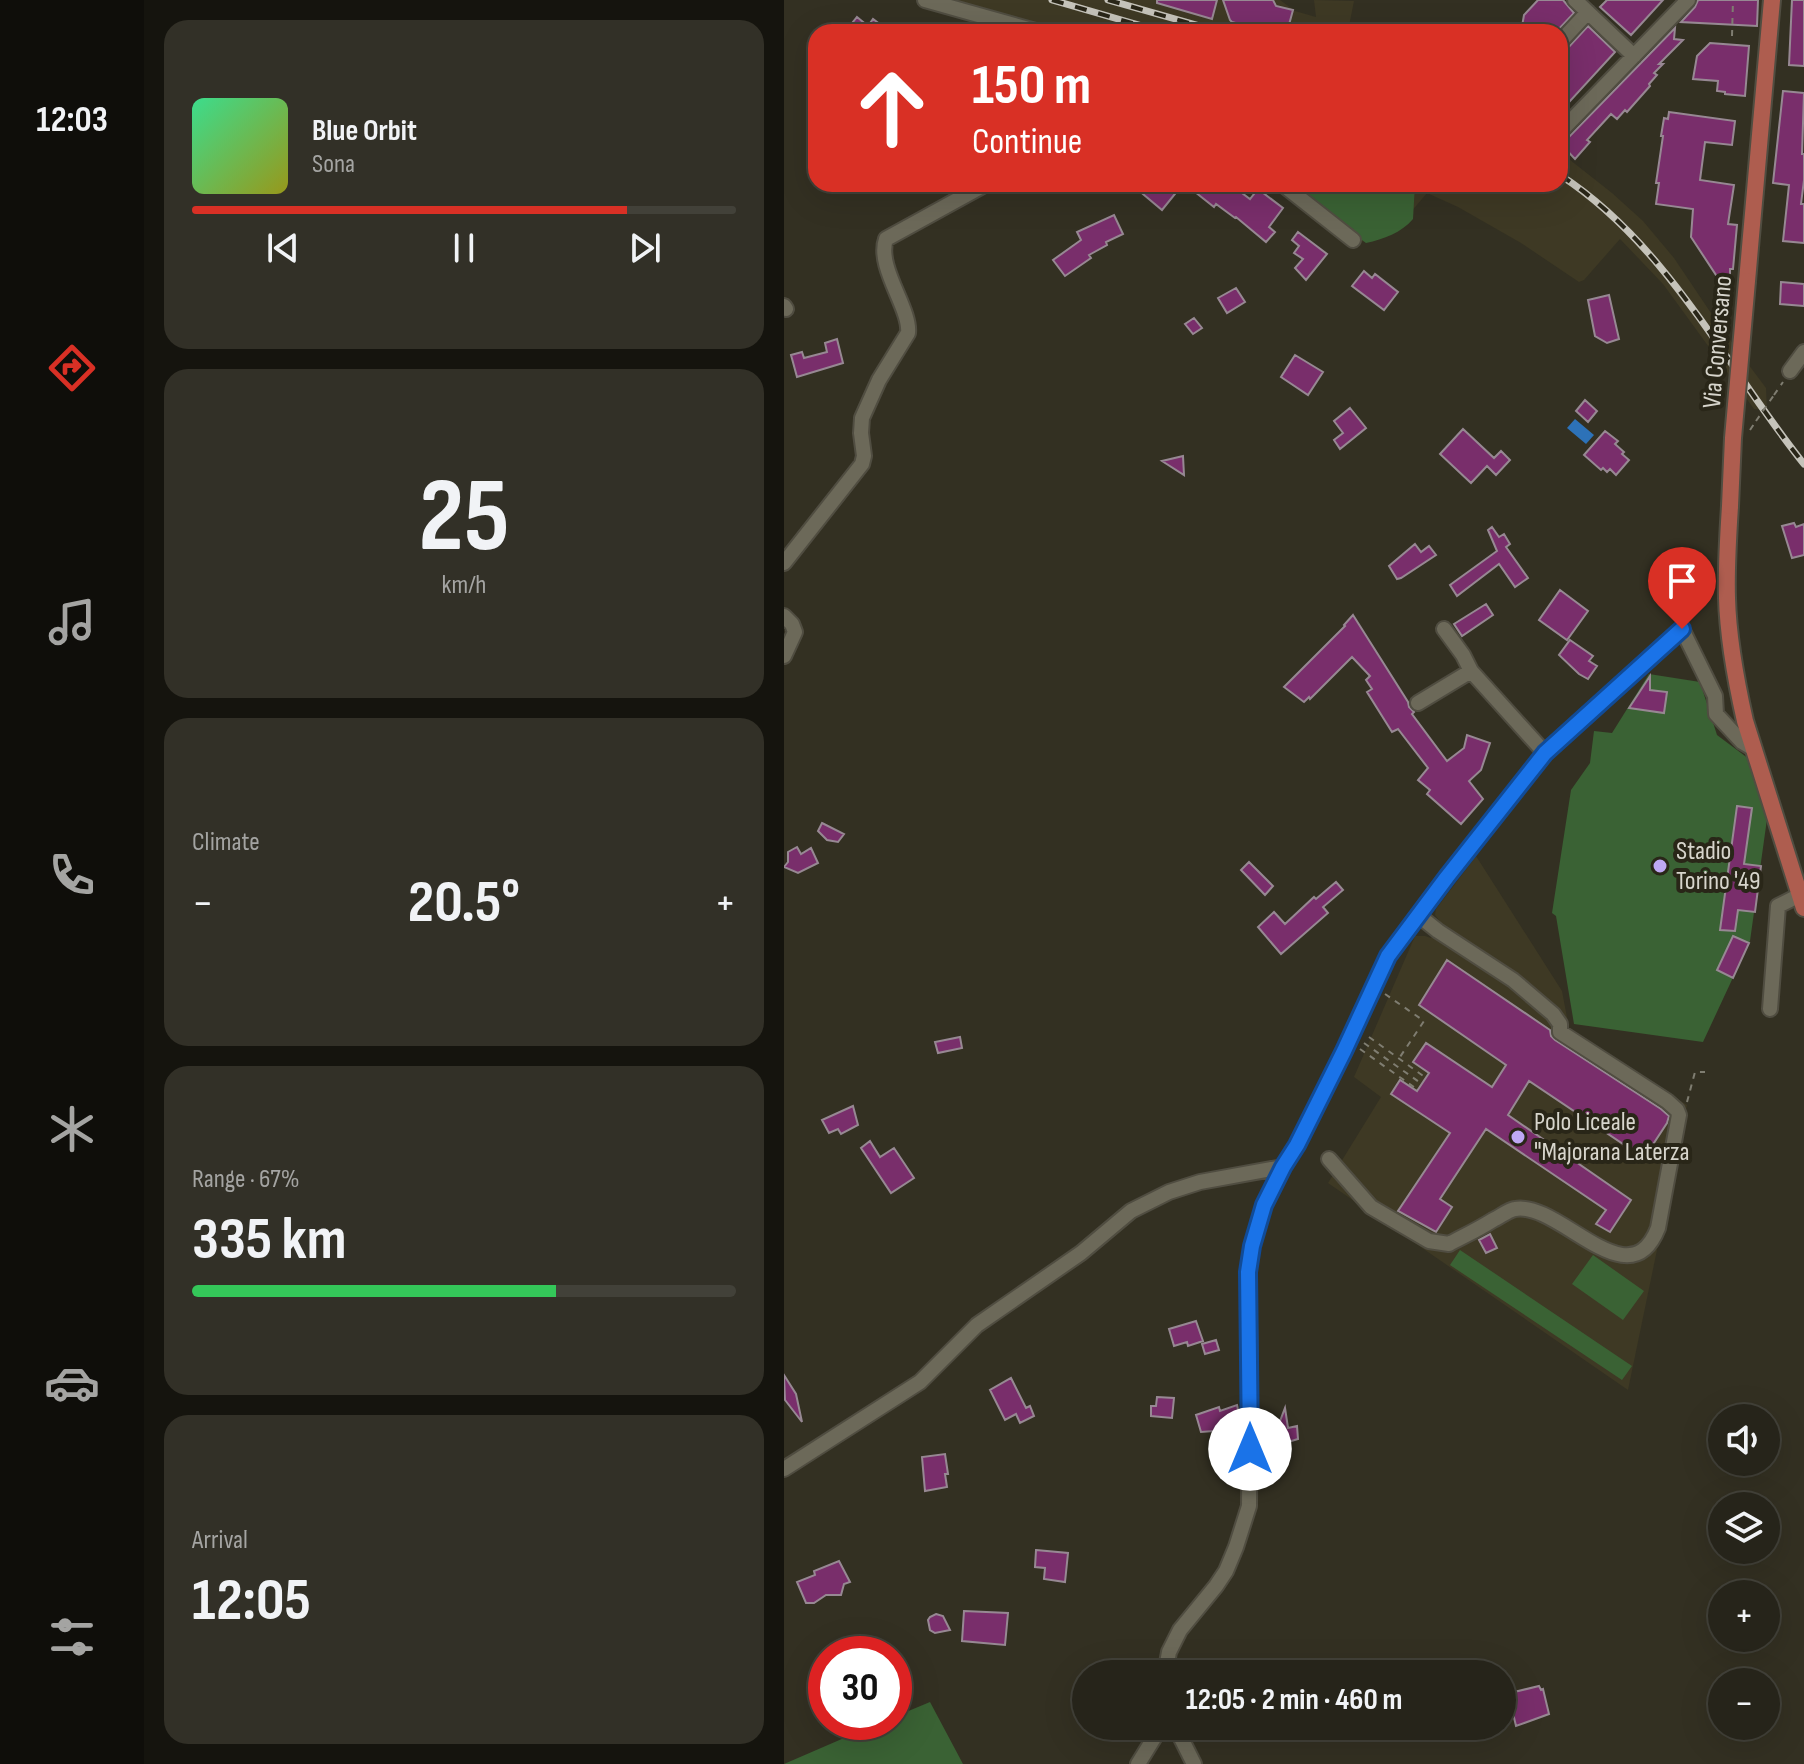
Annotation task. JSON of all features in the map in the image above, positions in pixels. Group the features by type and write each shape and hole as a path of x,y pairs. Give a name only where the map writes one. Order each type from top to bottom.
{"main road":[{"name":"Via Conversano","path":"1754,749 1738,689 1727,600 1727,551 1733,438 1772,0"},
{"path":"1754,749 1802,902"}],"street":[{"path":"925,0 1010,24"},
{"path":"1568,124 1688,0"},
{"path":"1568,27 1580,4 1634,56"},
{"path":"784,563 862,464 862,418 879,380 908,333 909,326 894,291 883,247 886,239 971,192"},
{"path":"1292,192 1353,240"},
{"path":"1790,371 1804,352"},
{"path":"784,616 795,632 784,656"},
{"path":"1444,629 1471,671 1545,753"},
{"path":"1168,1660 1180,1630 1226,1571 1249,1506 1248,1272 1264,1205 1344,1051 1388,956 1545,753 1682,629 1715,696 1716,714 1742,742 1754,749"},
{"path":"1418,703 1471,671"},
{"path":"1770,1009 1778,906 1802,902"},
{"path":"1329,1159 1371,1207 1429,1241 1449,1244 1515,1209 1533,1210 1610,1252 1627,1257 1653,1242 1679,1115 1677,1110 1560,1032 1560,1024 1553,1014 1513,980 1418,915"},
{"path":"784,1469 920,1382 977,1325 1081,1253 1131,1211 1169,1192 1200,1182 1283,1167"},
{"path":"1138,1764 1153,1740"},
{"path":"1182,1740 1194,1764"}],"path":[{"path":"1732,36 1733,0"},
{"path":"1756,421 1774,395"},
{"path":"1384,994 1424,1021 1399,1058"},
{"path":"1366,1035 1426,1078"},
{"path":"1363,1042 1422,1084"},
{"path":"1360,1049 1418,1090"},
{"path":"1677,1110 1688,1101 1695,1072 1705,1072"}],"shaded area":[{"path":"945,0 1280,0 1295,11 1316,17 1314,0 1354,1 1349,24 1031,24"},
{"path":"1568,158 1643,221 1674,258 1766,388 1767,410 1754,409 1663,284 1620,239 1579,282 1521,243 1427,193 1395,231 1361,242 1297,192 1568,192"},
{"name":"Polo Liceale \"Majorana Laterza","path":"1476,856 1562,991 1569,1028 1687,1105 1628,1390 1328,1183 1381,1097 1354,1077 1415,936 1431,938 1441,923 1435,915 1436,909"}],"green space":[{"path":"1298,192 1415,192 1413,219 1392,235 1366,243"},
{"name":"Stadio Torino '49","path":"1649,674 1700,682 1717,735 1749,759 1767,819 1750,941 1703,1042 1574,1024 1556,916 1552,913 1571,790 1590,763 1594,731 1612,733"},
{"path":"1460,1250 1632,1366 1622,1380 1450,1265"},
{"path":"1593,1255 1644,1291 1623,1320 1572,1284"},
{"path":"930,1702 963,1764 784,1764 839,1740 912,1740 912,1710"}],"water":[{"path":"1575,419 1594,435 1586,444 1567,428"}],"building":[{"path":"1157,0 1217,0 1212,19 1157,3"},
{"path":"1223,0 1273,0 1276,6 1293,10 1289,24 1239,24 1230,20"},
{"path":"1538,0 1563,0 1574,13 1564,24 1522,24 1524,15"},
{"path":"1607,0 1663,0 1631,35 1600,7"},
{"path":"1698,0 1758,0 1757,26 1681,22"},
{"path":"1792,0 1804,0 1804,66 1789,65"},
{"path":"857,17 866,24 851,24"},
{"path":"1588,26 1615,52 1568,103 1568,48"},
{"path":"1675,28 1674,39 1683,40 1659,64 1663,64 1654,73 1657,75 1650,86 1627,112 1625,110 1617,119 1611,114 1587,140 1590,142 1575,159 1568,152 1568,138"},
{"path":"1710,43 1749,46 1745,96 1717,91 1718,81 1693,79 1697,56"},
{"path":"1783,91 1804,93 1801,204 1804,204 1804,243 1783,241 1789,185 1773,183"},
{"path":"1669,112 1735,121 1732,145 1705,142 1700,180 1734,185 1728,224 1737,225 1730,277 1716,275 1691,237 1693,209 1656,204 1661,136 1664,118 1668,119"},
{"path":"1141,192 1177,192 1162,210"},
{"path":"1195,192 1241,192 1250,199 1256,192 1262,192 1283,208 1269,227 1275,232 1266,242 1236,217 1216,204 1214,207"},
{"path":"1114,215 1123,234 1106,242 1107,245 1089,255 1091,258 1065,276 1053,260 1081,240 1077,232"},
{"path":"1298,232 1327,254 1306,280 1295,268 1303,259 1294,253 1299,246 1292,240"},
{"path":"1364,271 1372,278 1375,274 1398,292 1384,310 1352,286"},
{"path":"1781,282 1804,284 1804,306 1780,304"},
{"path":"1236,288 1245,302 1227,313 1218,298"},
{"path":"1609,295 1619,339 1607,343 1595,336 1588,300"},
{"path":"1194,318 1202,328 1193,334 1185,324"},
{"path":"837,339 843,363 797,377 791,355 802,352 804,358 827,352 825,343"},
{"path":"1295,355 1323,372 1308,395 1281,377"},
{"path":"1585,400 1597,411 1588,422 1576,411"},
{"path":"1350,408 1366,428 1340,449 1334,440 1343,433 1334,421"},
{"path":"1463,429 1494,458 1501,451 1510,460 1496,475 1487,466 1471,483 1440,454"},
{"path":"1605,431 1618,441 1615,444 1629,460 1616,475 1610,469 1607,472 1603,468 1601,470 1584,455"},
{"path":"1183,456 1184,475 1162,461"},
{"path":"1794,523 1796,527 1804,524 1804,555 1792,558 1782,526"},
{"path":"1492,527 1499,537 1504,534 1510,544 1506,547 1528,578 1515,587 1499,564 1457,596 1450,585 1497,551 1488,530"},
{"path":"1415,544 1421,552 1429,546 1436,555 1397,579 1389,566"},
{"path":"1560,590 1588,611 1567,640 1539,620"},
{"path":"1486,604 1493,615 1462,636 1454,624"},
{"path":"1353,615 1414,712 1412,714 1447,761 1464,748 1467,735 1490,743 1481,770 1469,781 1483,799 1461,824 1427,794 1430,790 1418,780 1428,768 1398,729 1392,732 1367,692 1372,689 1366,680 1370,676 1352,657 1304,702 1284,687"},
{"path":"1570,640 1593,656 1589,661 1597,666 1588,679 1559,655"},
{"path":"1650,676 1650,690 1667,692 1664,713 1629,708"},
{"path":"1737,806 1752,808 1744,864 1761,866 1755,912 1738,910 1735,931 1720,930"},
{"path":"822,823 844,834 838,842 827,840 818,831"},
{"path":"797,847 801,854 811,848 818,863 798,873 784,867 788,862 788,852"},
{"path":"1249,862 1273,886 1265,895 1241,870"},
{"path":"1336,882 1343,890 1323,907 1328,913 1281,954 1258,927 1274,912 1285,924 1314,897 1316,899"},
{"path":"1733,936 1749,943 1733,978 1717,970"},
{"path":"1447,960 1550,1030 1555,1040 1669,1116 1644,1158 1529,1081 1508,1115 1631,1200 1610,1232 1596,1224 1606,1210 1486,1129 1440,1199 1452,1207 1436,1232 1398,1211 1450,1133 1391,1094 1400,1080 1417,1091 1429,1073 1413,1062 1426,1043 1492,1087 1506,1065 1419,1005"},
{"path":"960,1037 962,1048 938,1053 935,1042"},
{"path":"853,1106 858,1125 841,1134 838,1129 829,1133 822,1120"},
{"path":"870,1141 880,1157 894,1148 914,1178 891,1193 861,1148"},
{"path":"1490,1234 1497,1248 1486,1253 1479,1240"},
{"path":"1196,1321 1203,1341 1174,1346 1169,1329"},
{"path":"1216,1340 1219,1350 1205,1354 1202,1344"},
{"path":"784,1375 796,1394 802,1422 785,1400"},
{"path":"1011,1378 1026,1408 1030,1406 1034,1416 1020,1423 1016,1414 1005,1420 990,1390"},
{"path":"1157,1397 1174,1398 1172,1418 1151,1416 1151,1406 1156,1406"},
{"path":"1237,1405 1240,1419 1225,1424 1227,1430 1201,1432 1196,1415"},
{"path":"1285,1408 1288,1428 1297,1426 1298,1439 1288,1442 1288,1457 1277,1445 1277,1429"},
{"path":"945,1454 947,1487 925,1491 922,1457"},
{"path":"1036,1550 1068,1553 1065,1582 1044,1579 1045,1568 1035,1567"},
{"path":"839,1561 850,1582 844,1584 841,1595 826,1595 814,1603 806,1603 797,1582"},
{"path":"964,1611 1008,1613 1005,1645 962,1641"},
{"path":"936,1614 943,1616 950,1630 935,1633 930,1630 928,1620"},
{"path":"1539,1686 1543,1689 1549,1714 1516,1726 1516,1692"}],"railway":[{"path":"1052,0 1135,24"},
{"path":"1108,0 1193,24"},
{"path":"1568,181 1633,236 1664,272 1804,464"}],"place":[{"name":"Stadio Torino '49","path":"1660,866"},
{"name":"Polo Liceale \"Majorana Laterza","path":"1518,1137"}],"route":[{"path":"1250,1449 1248,1272 1257,1226 1264,1205 1344,1051 1388,956 1545,753 1682,629"}]}
